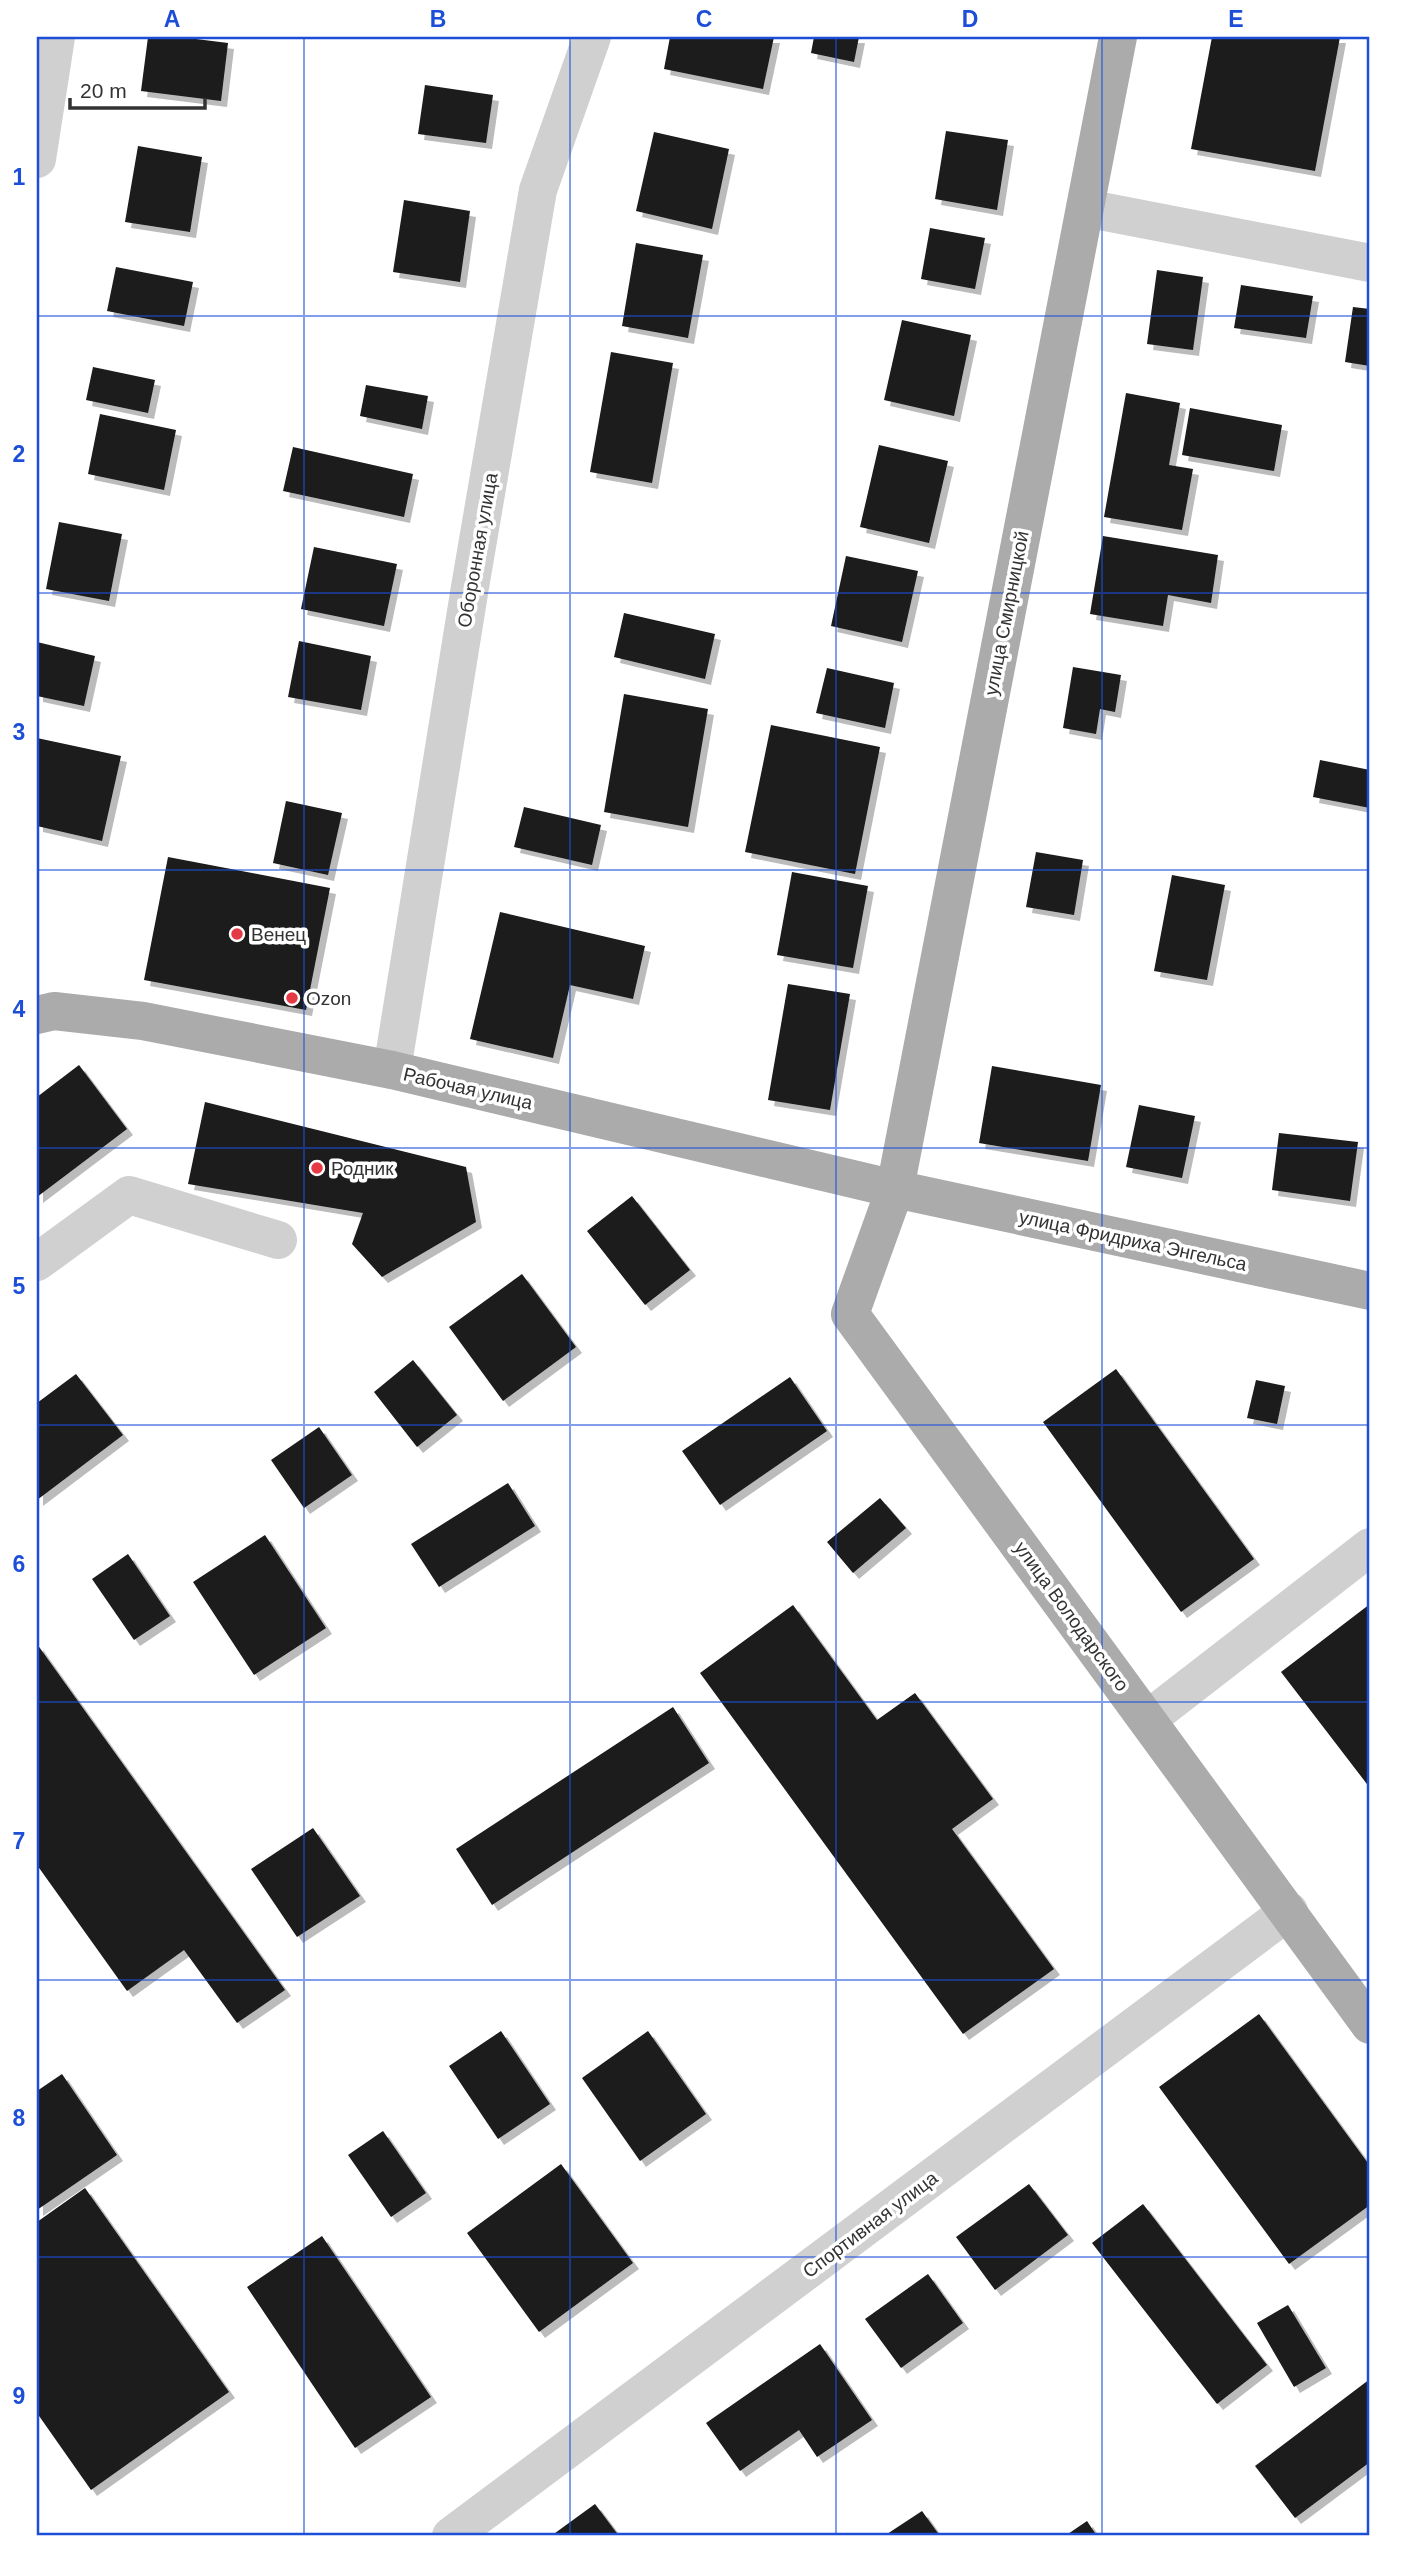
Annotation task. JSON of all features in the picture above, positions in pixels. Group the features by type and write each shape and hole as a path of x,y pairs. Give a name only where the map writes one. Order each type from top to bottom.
{"main road":[{"name":"улица Смирницкой","path":"895,1189 1118,37"},
{"name":"Рабочая улица","path":"37,1016 54,1011 143,1021 392,1070 895,1189"},
{"name":"улица Фридриха Энгельса","path":"895,1189 1370,1291"},
{"name":"улица Володарского","path":"895,1189 850,1314 1370,2025"}],"street":[{"path":"38,142 56,37"},
{"name":"Оборонная улица","path":"392,1070 470,587 538,190 592,37"},
{"path":"1085,208 1370,263"},
{"path":"37,1262 129,1195 278,1240"},
{"path":"1148,1719 1370,1547"},
{"name":"Спортивная улица","path":"451,2536 1289,1911"}],"building":[{"path":"148,37 180,37 228,43 221,101 141,91"},
{"path":"670,37 774,37 763,89 664,69"},
{"path":"814,37 859,37 854,62 811,53"},
{"path":"1212,37 1340,37 1315,171 1191,149"},
{"path":"425,85 493,95 486,143 418,134"},
{"path":"946,131 1008,140 997,210 935,199"},
{"path":"654,132 729,149 712,229 636,211"},
{"path":"138,146 202,157 190,232 125,222"},
{"path":"404,200 470,211 460,282 393,272"},
{"path":"930,228 985,238 975,289 921,279"},
{"path":"636,243 703,255 688,338 622,326"},
{"path":"116,267 193,282 184,326 107,311"},
{"path":"1157,270 1203,277 1193,350 1147,344"},
{"path":"1241,285 1313,296 1306,338 1234,328"},
{"path":"1353,307 1370,309 1370,366 1345,362"},
{"path":"902,320 971,335 954,416 884,400"},
{"path":"611,352 673,363 652,483 590,472"},
{"path":"93,367 155,380 148,413 86,400"},
{"path":"366,385 428,396 422,429 360,416"},
{"path":"1126,393 1180,403 1169,465 1193,469 1182,530 1104,517"},
{"path":"1190,408 1282,425 1274,471 1182,455"},
{"path":"100,414 176,430 164,490 88,474"},
{"path":"879,445 948,461 929,543 860,527"},
{"path":"293,447 413,474 404,517 283,491"},
{"path":"59,522 122,534 109,601 46,589"},
{"path":"1103,536 1218,555 1211,603 1168,595 1163,626 1090,614"},
{"path":"314,547 397,564 384,626 301,609"},
{"path":"846,556 918,571 902,642 831,626"},
{"path":"624,613 715,634 705,679 614,657"},
{"path":"299,641 371,656 361,710 288,697"},
{"path":"37,642 95,656 84,706 37,696"},
{"path":"1073,667 1121,675 1115,712 1100,709 1096,734 1063,728"},
{"path":"827,668 894,683 885,728 816,713"},
{"path":"624,694 708,709 688,827 604,812"},
{"path":"771,725 880,747 855,874 745,852"},
{"path":"37,738 121,756 102,841 37,826"},
{"path":"1320,760 1370,770 1370,808 1313,797"},
{"path":"286,801 342,813 328,875 273,863"},
{"path":"524,807 601,825 592,865 514,847"},
{"path":"1036,852 1083,860 1074,915 1026,907"},
{"name":"Венец","path":"168,857 330,888 306,1010 144,980"},
{"path":"792,872 868,886 853,968 777,955"},
{"path":"1172,875 1225,885 1207,980 1154,971"},
{"path":"500,912 645,946 633,999 570,985 553,1058 470,1039"},
{"path":"788,984 850,994 830,1110 768,1100"},
{"path":"79,1065 127,1129 37,1197 37,1097"},
{"path":"992,1066 1101,1085 1088,1161 979,1143"},
{"path":"205,1102 466,1167 476,1222 382,1277 352,1244 363,1213 188,1184"},
{"path":"1139,1105 1195,1116 1182,1178 1126,1167"},
{"path":"1279,1133 1358,1142 1350,1201 1272,1190"},
{"path":"632,1196 690,1270 645,1305 587,1231"},
{"path":"522,1274 576,1347 503,1401 449,1327"},
{"path":"413,1360 457,1415 417,1447 374,1392"},
{"path":"1116,1369 1254,1559 1181,1612 1043,1422"},
{"path":"76,1374 123,1435 37,1500 37,1403"},
{"path":"790,1377 827,1431 720,1505 682,1451"},
{"path":"1256,1380 1285,1386 1277,1424 1247,1418"},
{"path":"319,1427 352,1475 304,1508 271,1460"},
{"path":"508,1483 535,1526 439,1587 411,1544"},
{"path":"880,1498 906,1528 853,1573 827,1542"},
{"path":"265,1535 326,1628 254,1675 193,1582"},
{"path":"128,1554 170,1616 134,1640 92,1579"},
{"path":"1370,1604 1370,1788 1281,1672"},
{"path":"793,1605 877,1720 915,1693 993,1799 952,1829 1054,1969 963,2034 700,1673"},
{"path":"37,1644 285,1990 237,2023 184,1950 127,1991 37,1865"},
{"path":"673,1707 709,1763 492,1905 456,1849"},
{"path":"313,1828 360,1896 297,1937 251,1869"},
{"path":"1259,2014 1370,2166 1370,2205 1289,2264 1159,2087"},
{"path":"501,2031 550,2104 498,2139 449,2066"},
{"path":"648,2031 706,2114 640,2161 582,2078"},
{"path":"62,2074 117,2155 37,2210 37,2091"},
{"path":"383,2131 426,2193 391,2217 348,2155"},
{"path":"561,2164 633,2263 539,2332 467,2233"},
{"path":"1029,2184 1068,2235 995,2290 956,2237"},
{"path":"85,2188 229,2392 91,2490 37,2413 37,2222"},
{"path":"1143,2204 1267,2365 1217,2404 1092,2243"},
{"path":"322,2236 431,2397 355,2448 247,2287"},
{"path":"928,2274 963,2323 901,2368 865,2319"},
{"path":"1288,2305 1326,2368 1294,2387 1257,2323"},
{"path":"820,2344 872,2420 817,2457 799,2430 740,2471 706,2423"},
{"path":"1370,2379 1370,2462 1295,2518 1255,2466"},
{"path":"595,2504 619,2536 551,2536"},
{"path":"922,2511 940,2536 884,2536"},
{"path":"1087,2521 1097,2536 1065,2536"}],"place":[{"name":"Венец","path":"237,934"},
{"name":"Ozon","path":"292,998"},
{"name":"Родник","path":"317,1168"}]}
